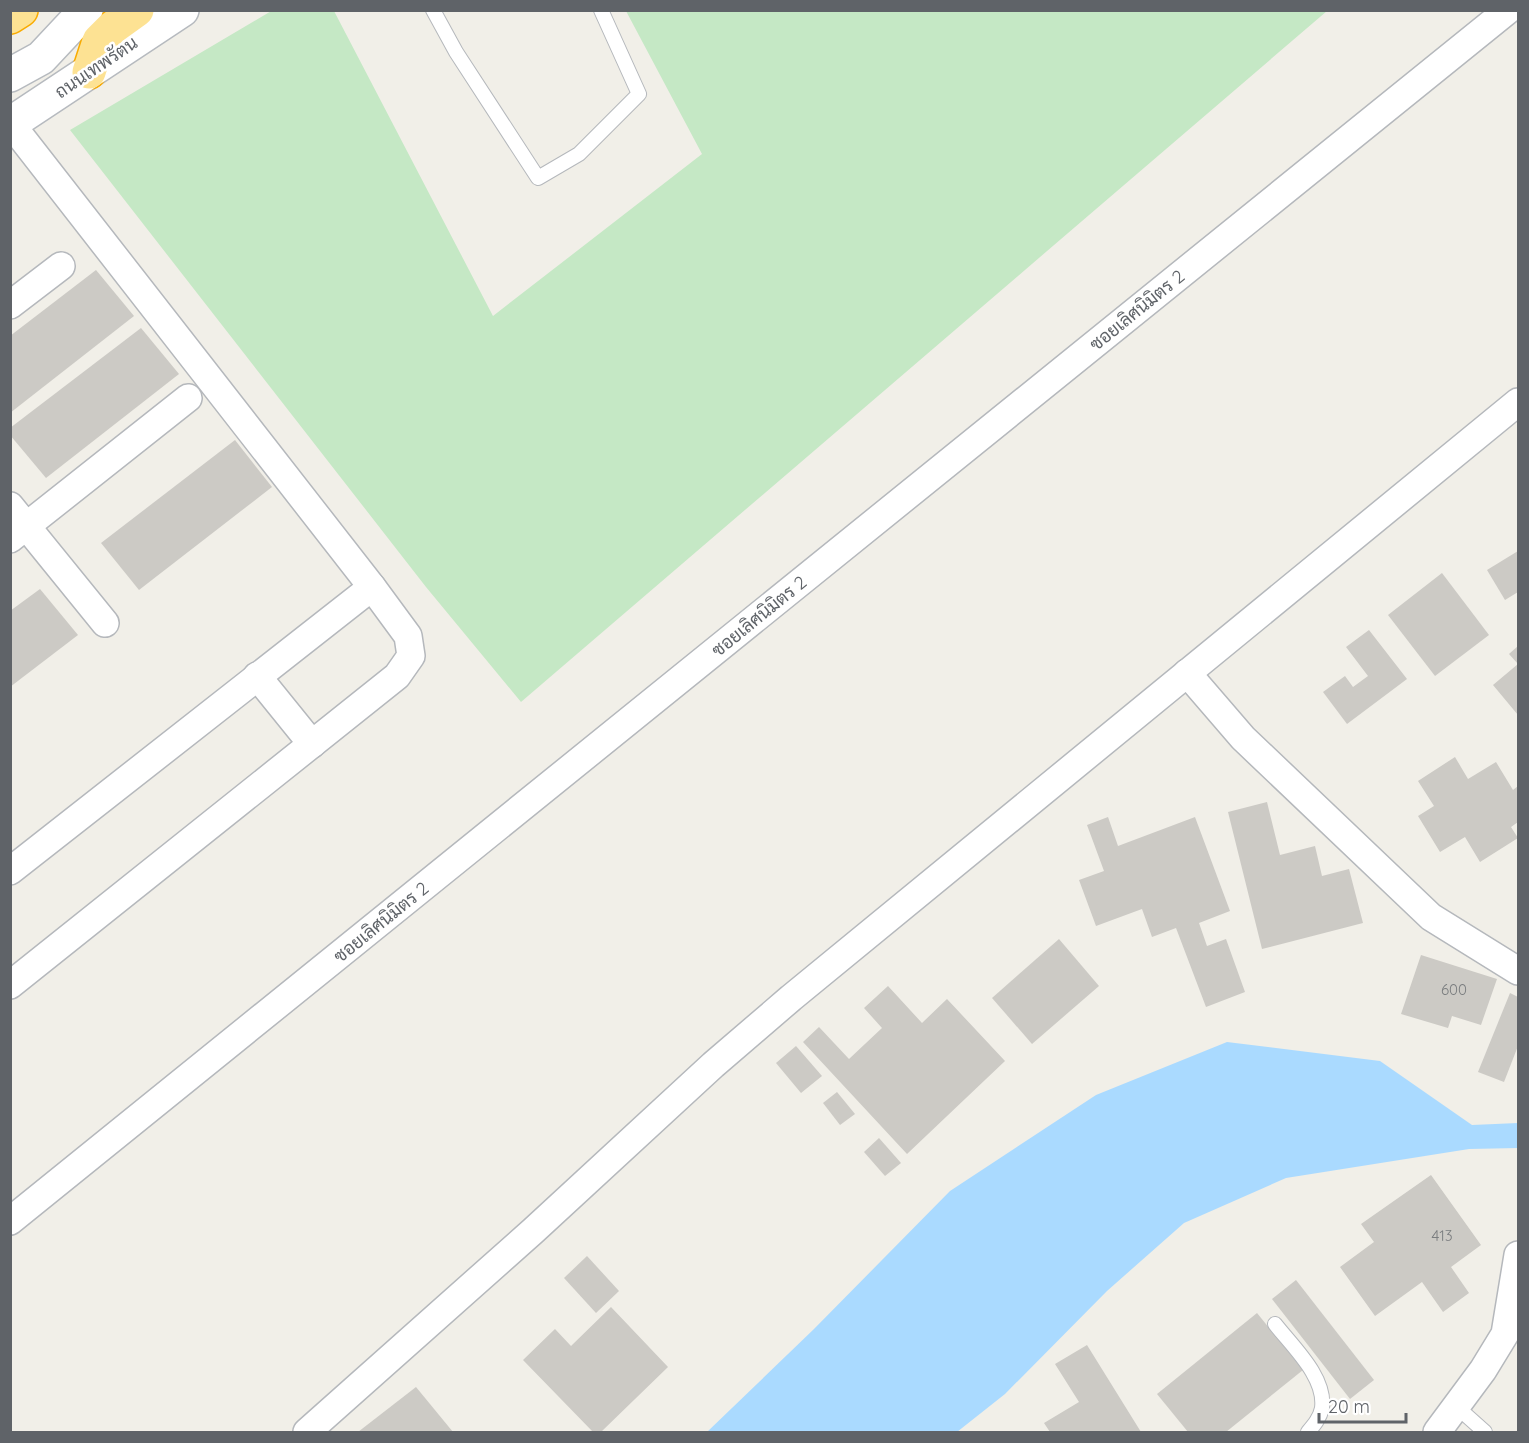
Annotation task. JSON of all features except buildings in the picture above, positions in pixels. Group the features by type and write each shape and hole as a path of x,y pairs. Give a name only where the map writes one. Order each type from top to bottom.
{"highway":[{"path":"10,17 21,10"},
{"path":"89,72 99,41 112,28 137,10"}],"main road":[{"path":"10,75 41,58 86,10"},
{"name":"ถนนเทพรัตน","path":"11,124 182,10"}],"street":[{"name":"ซอยเลิศนิมิตร 2","path":"10,1221 1508,10"},
{"path":"11,124 372,587 408,636 411,656 397,676 11,984"},
{"path":"10,305 61,267"},
{"path":"105,624 16,524 188,398"},
{"path":"308,1432 782,1005 1518,402"},
{"path":"10,871 372,587"},
{"path":"1187,673 1243,738 1431,917 1518,971"},
{"path":"257,676 312,744"},
{"path":"1437,1432 1512,1340 1518,1255"}],"lane":[{"path":"433,10 456,51 538,178 579,154 639,94 601,10"},
{"path":"1275,1324 1320,1387 1322,1408 1317,1422 1308,1432"},
{"path":"1457,1407 1485,1432"}],"green space":[{"path":"273,10 334,11 493,316 702,154 626,11 1327,11 521,702 426,587 70,130"}],"water":[{"path":"1227,1042 1380,1061 1472,1125 1518,1123 1518,1148 1469,1149 1286,1178 1184,1223 1107,1291 1005,1394 957,1432 707,1432 814,1329 950,1191 1096,1095"}]}
